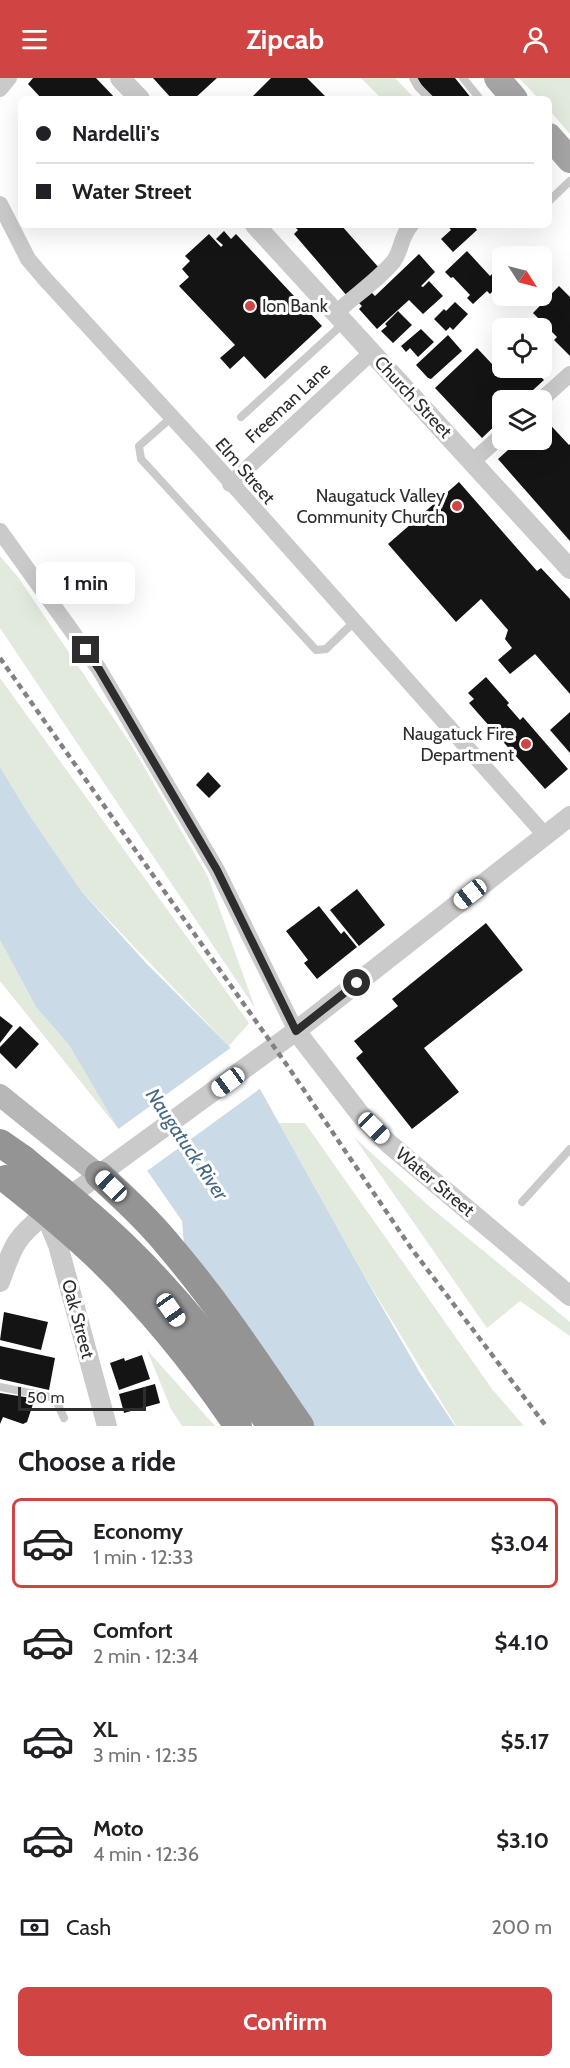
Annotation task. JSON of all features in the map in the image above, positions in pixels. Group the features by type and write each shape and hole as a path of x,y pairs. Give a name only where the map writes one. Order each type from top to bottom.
{"highway":[{"path":"0,1143 7,1172 144,1305 185,1354 237,1426"},
{"path":"7,1172 81,1206 127,1249 211,1343 271,1426"},
{"path":"99,1175 172,1248 231,1326 300,1426"},
{"path":"99,1175 99,1193 105,1212 185,1330 237,1426"}],"main road":[{"path":"497,78 512,96"},
{"path":"552,139 570,160"},
{"path":"0,1095 99,1175"}],"street":[{"path":"0,89 9,78"},
{"path":"120,78 137,96"},
{"name":"Elm Street","path":"0,204 28,259 545,835"},
{"name":"Church Street","path":"258,228 570,569"},
{"path":"340,317 392,263 404,232 408,228"},
{"name":"Freeman Lane","path":"230,484 372,352"},
{"path":"552,390 570,374"},
{"path":"473,461 492,444"},
{"name":"Water Street","path":"0,531 99,669 217,870 296,1031 360,1114 388,1143 570,1296"},
{"path":"0,1282 19,1237 45,1214 296,1031 570,816"},
{"name":"Oak Street","path":"45,1214 58,1245 107,1426"}],"lane":[{"path":"413,78 426,96"},
{"path":"463,78 478,96"},
{"path":"552,198 570,181"},
{"path":"241,417 340,317"},
{"path":"172,417 139,446 141,459 316,650 326,649 354,622"},
{"path":"522,1202 570,1149"},
{"path":"0,1387 55,1398 64,1419"}],"shaded area":[{"path":"361,78 395,78 412,96 379,96"},
{"path":"519,78 570,78 570,134 552,113 552,96 536,96"},
{"path":"0,556 18,577 130,743 208,877 255,1008 0,628"},
{"path":"0,678 249,1023 229,1046 82,892 28,813 0,767"},
{"path":"0,940 36,1007 69,1045 117,1127 0,981"},
{"path":"279,1123 305,1123 492,1389 524,1426 456,1426 362,1272"},
{"path":"354,1137 430,1207 570,1322 570,1336 520,1301 487,1328"},
{"path":"147,1350 215,1426 182,1426 171,1409"}],"water":[{"name":"Naugatuck River","path":"0,767 28,813 82,892 146,963 229,1046 260,1089 420,1373 455,1426 290,1426 184,1244 182,1221 117,1127 69,1045 36,1007 0,940"}],"pier":[{"path":"232,1047 261,1088 147,1171 117,1130"}],"building":[{"path":"33,78 96,78 113,96 39,96 28,84"},
{"path":"153,78 217,78 197,96 169,96"},
{"path":"271,78 307,78 325,96 253,96"},
{"path":"416,78 455,78 470,96 431,96"},
{"path":"296,228 344,228 380,269 348,297 294,234 298,230"},
{"path":"449,228 475,228 477,230 453,252 441,239 451,230"},
{"name":"Ion Bank","path":"224,231 231,239 236,234 322,326 265,379 244,356 230,369 220,358 235,345 179,286 189,277 182,269 190,261 185,256 209,234 221,247 223,245 216,239"},
{"path":"467,251 490,276 492,274 492,292 490,294 487,291 473,304 467,298 470,295 445,272"},
{"path":"419,254 435,272 421,286 423,287 429,281 443,296 423,314 409,300 377,329 359,309 362,306 357,301 369,290 375,296"},
{"path":"559,286 570,297 570,356 554,340 557,337 552,332 552,318 538,318 533,313 540,306 552,306 552,293"},
{"path":"455,302 468,314 453,330 450,327 446,331 434,319"},
{"path":"398,311 412,325 393,343 381,331"},
{"path":"421,329 434,342 418,357 410,348 406,352 401,346"},
{"path":"448,335 462,351 431,379 428,378 416,365"},
{"path":"477,348 492,364 492,378 542,378 544,380 533,390 492,390 492,428 482,438 435,388"},
{"path":"552,427 570,444 570,541 498,459 508,450 552,450"},
{"path":"459,482 537,571 541,568 570,599 570,694 535,654 510,674 498,660 512,648 505,639 508,630 481,599 456,622 388,544"},
{"name":"Naugatuck Fire Department","path":"486,677 509,703 507,705 520,720 523,717 568,769 545,789 469,703 474,699 468,693"},
{"path":"570,712 570,753 550,730"},
{"path":"208,772 221,786 209,798 196,785"},
{"path":"357,889 385,925 359,946 330,910"},
{"path":"319,906 341,934 344,931 357,947 317,979 304,963 308,960 286,931"},
{"path":"486,923 523,970 424,1048 459,1092 412,1129 356,1058 363,1052 354,1041 398,1006 392,999"},
{"path":"0,1016 13,1026 0,1043"},
{"path":"20,1026 39,1044 16,1069 0,1053 0,1047"},
{"path":"4,1312 48,1322 41,1350 0,1340"},
{"path":"0,1346 55,1358 49,1390 0,1379"},
{"path":"142,1355 150,1379 119,1390 110,1363"},
{"path":"155,1384 160,1403 124,1413 119,1394"},
{"path":"0,1393 31,1398 34,1401 27,1422 23,1424 3,1417 0,1424"}],"railway":[{"path":"0,658 291,1071 411,1248 546,1426"}],"place":[{"name":"Ion Bank","path":"250,306"},
{"name":"Naugatuck Valley Community Church","path":"457,506"},
{"name":"Naugatuck Fire Department","path":"526,744"}],"route":[{"path":"86,650 217,870 296,1031 357,983"}]}
